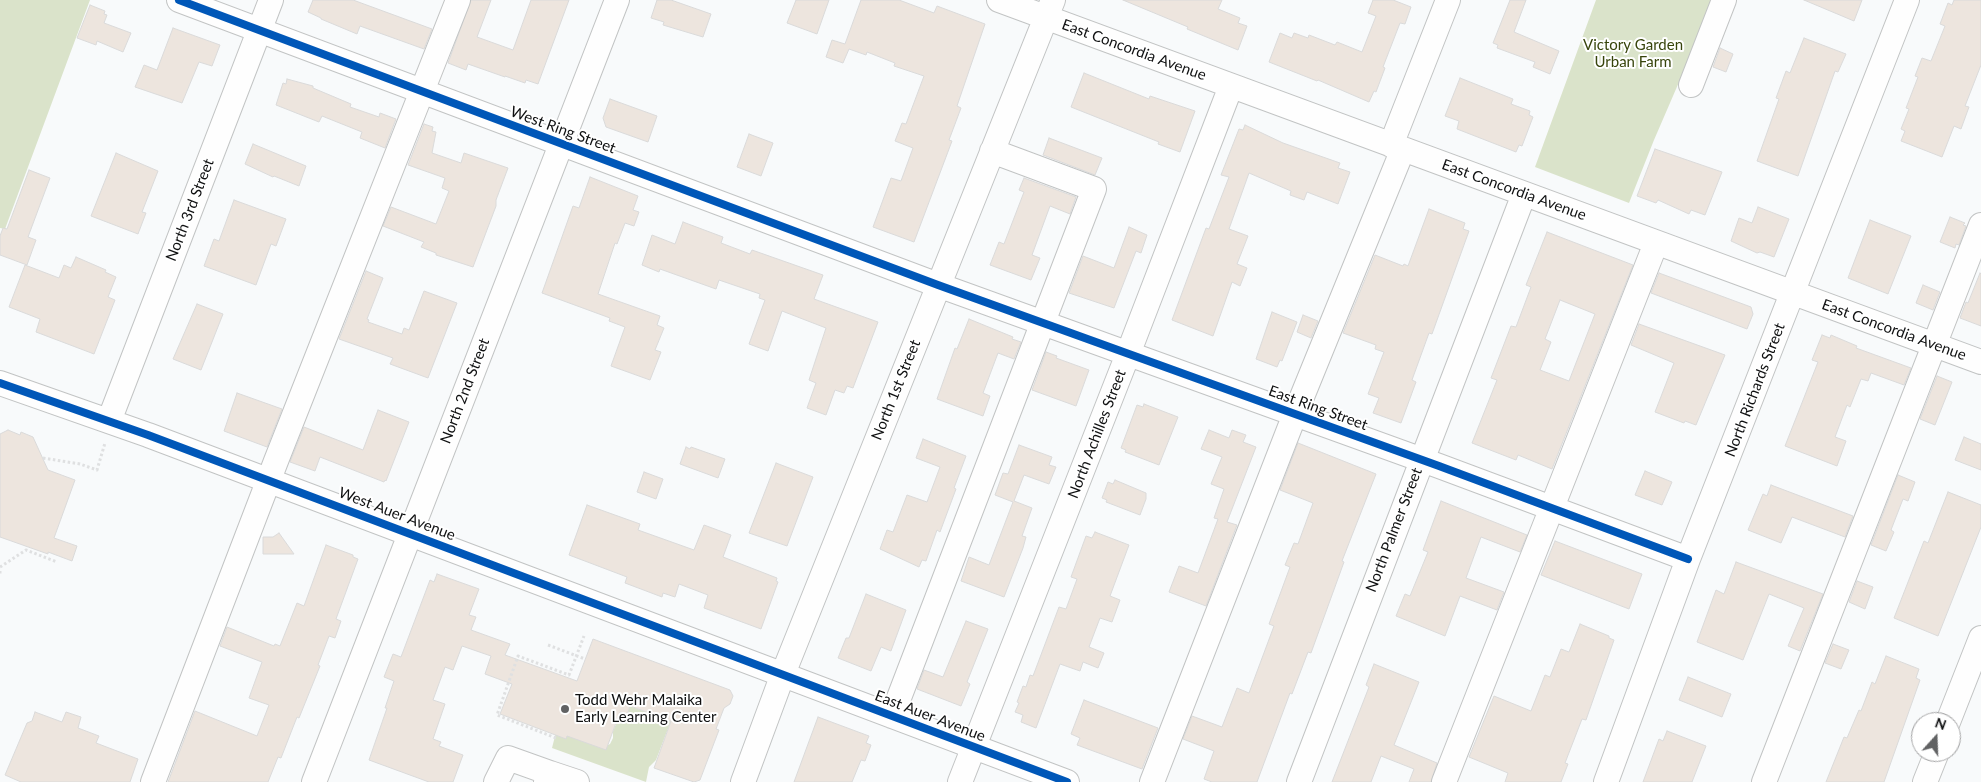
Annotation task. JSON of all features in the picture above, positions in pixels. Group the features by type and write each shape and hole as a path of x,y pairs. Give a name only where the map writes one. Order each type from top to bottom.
{"street":[{"name":"West Ring Street","path":"178,0 938,285"},
{"name":"North 3rd Street","path":"107,430 271,0"},
{"path":"153,782 458,0"},
{"name":"North 2nd Street","path":"314,782 617,0"},
{"name":"East Concordia Avenue","path":"999,0 1050,9 1231,86 1981,362"},
{"path":"1152,782 1397,147 1448,0"},
{"path":"1691,84 1724,0"},
{"name":"North Richards Street","path":"1606,782 1688,559 1907,0"},
{"name":"North 1st Street","path":"743,782 783,674 1050,9"},
{"name":"North Achilles Street","path":"960,782 1231,86"},
{"path":"892,716 1094,189 992,151"},
{"name":"North Palmer Street","path":"1298,782 1524,194"},
{"path":"1764,782 1981,226"},
{"path":"1444,782 1656,242"},
{"name":"East Ring Street","path":"938,285 1421,459 1688,559"},
{"name":"West Auer Avenue","path":"0,383 107,430 269,481 783,674"},
{"path":"1952,712 1981,638"},
{"name":"East Auer Avenue","path":"783,674 1067,782"},
{"path":"496,782 508,758 548,778 577,782"},
{"path":"1925,782 1933,762"}],"path":[{"path":"43,458 80,464 97,470 107,430"},
{"path":"0,570 26,550 57,562"},
{"path":"556,738 497,715 518,656 569,675 584,636"},
{"path":"548,645 585,659"}],"green space":[{"path":"0,0 90,0 5,229 0,228"},
{"name":"Victory Garden Urban Farm","path":"1596,0 1711,0 1692,52 1629,203 1535,167"},
{"path":"630,706 671,721 656,760 649,767 646,782 552,748 556,732 606,746 610,744 613,738 613,731 621,713 627,715"}],"building":[{"path":"313,0 353,0 432,29 424,49 360,26 357,34 308,12"},
{"path":"471,0 491,0 477,37 513,50 531,0 569,0 538,84 526,80 525,83 468,64 466,70 448,63"},
{"path":"657,0 671,0 711,14 703,37 663,25 664,22 651,18"},
{"path":"796,0 829,0 817,34 787,23"},
{"path":"861,0 899,0 934,13 937,6 985,24 957,106 961,108 949,140 952,141 914,242 873,227 891,178 901,181 913,148 895,141 902,123 906,124 924,76 894,66 895,63 867,52 866,55 849,49 843,63 826,57 832,40 845,44"},
{"path":"1123,0 1222,0 1218,9 1240,18 1238,23 1247,26 1238,50"},
{"path":"1373,0 1393,0 1411,7 1405,24 1400,23 1383,67 1385,68 1376,92 1374,91 1369,102 1269,62 1280,33 1292,38 1294,33 1308,38 1309,35 1335,45 1337,42 1362,52 1376,16 1368,13"},
{"path":"1510,0 1526,0 1514,32 1559,51 1550,74 1533,67 1535,62 1497,48 1498,45 1493,43"},
{"path":"1804,0 1862,0 1854,21"},
{"path":"1954,0 1981,0 1981,65 1965,106 1969,107 1961,129 1954,126 1942,157 1901,141 1905,131 1901,129 1909,109 1906,108 1918,77 1915,76 1922,58 1931,61 1945,26 1940,24 1948,3 1952,5"},
{"path":"90,5 105,11 104,14 107,15 104,23 131,33 123,52 97,41 96,45 77,38"},
{"path":"173,28 220,45 212,66 199,62 182,103 135,87 144,65 157,70"},
{"path":"1804,38 1846,54 1838,72 1835,71 1798,176 1757,161 1779,99 1776,98 1786,71 1790,73"},
{"path":"1720,48 1733,54 1726,72 1713,67"},
{"path":"1084,73 1149,99 1150,96 1195,111 1180,152 1071,107"},
{"path":"1460,78 1513,99 1511,104 1530,111 1529,115 1533,117 1522,146 1519,145 1516,152 1457,129 1459,121 1445,116"},
{"path":"287,79 313,86 313,88 351,104 350,107 379,117 380,113 396,119 385,148 360,138 362,132 322,116 319,122 276,105 283,83 286,84"},
{"path":"610,99 657,116 648,142 606,127 603,118"},
{"path":"424,124 433,127 432,131 436,132 432,153 461,163 464,153 508,168 473,267 436,255 436,253 421,247 424,242 383,226 391,207 436,224 449,191 442,188 445,178 408,165"},
{"path":"1245,125 1283,143 1340,163 1338,168 1350,172 1338,204 1307,192 1304,200 1290,195 1291,191 1249,173 1229,229 1248,236 1237,264 1247,268 1240,286 1232,282 1213,336 1172,320 1206,228 1209,229 1229,177 1221,175 1239,129 1243,130"},
{"path":"749,134 773,143 761,176 737,167"},
{"path":"1049,138 1102,158 1095,175 1043,155"},
{"path":"253,144 306,166 299,186 245,164"},
{"path":"1655,149 1722,172 1705,215 1691,210 1689,214 1658,200 1656,203 1637,196"},
{"path":"116,153 158,171 142,212 146,213 138,234 91,216"},
{"path":"29,170 50,178 28,237 36,240 27,265 0,255 0,236 3,228 7,229"},
{"path":"590,177 638,196 633,210 639,212 634,226 625,223 617,244 615,243 598,294 660,316 657,325 664,328 655,350 661,352 650,380 611,366 625,327 609,321 610,318 542,293 573,206 579,208"},
{"path":"1024,178 1076,197 1070,214 1050,206 1032,255 1040,258 1031,280 990,265 999,242 1004,244 1024,192 1019,190"},
{"path":"234,200 286,219 276,246 271,244 256,285 204,266 214,239 219,241"},
{"path":"1758,207 1789,219 1774,257 1760,252 1757,253 1731,241 1739,218 1752,223"},
{"path":"1429,209 1465,223 1463,229 1469,231 1432,334 1429,333 1412,380 1416,382 1401,423 1373,413 1379,398 1368,394 1384,352 1375,349 1376,345 1343,333 1375,255 1403,266 1404,264 1408,266"},
{"path":"1950,217 1965,223 1963,225 1966,226 1959,245 1956,244 1955,248 1940,242"},
{"path":"1870,220 1911,236 1888,294 1848,278"},
{"path":"683,222 723,237 721,243 750,254 752,250 823,275 814,299 878,322 853,388 847,386 844,393 835,390 826,415 807,408 816,383 809,380 826,328 782,311 768,351 749,344 765,300 759,298 760,294 719,280 716,289 660,269 659,272 642,265 652,235 675,244"},
{"path":"1129,227 1147,235 1141,253 1136,251 1114,308 1069,293 1083,256 1114,268"},
{"path":"1547,232 1633,265 1552,469 1518,455 1516,460 1472,443 1497,380 1491,378 1511,326 1516,327 1531,287 1526,285","holes":["1560,300 1595,314 1569,381 1540,370 1551,342 1545,339"]},
{"path":"76,257 106,270 105,272 116,277 108,297 115,300 94,354 36,332 40,319 9,307 25,265 59,278 64,265 71,268"},
{"path":"366,271 383,278 367,319 369,320 368,322 402,334 404,328 409,330 424,291 457,303 428,378 390,364 393,358 339,339"},
{"path":"1659,273 1751,307 1753,314 1747,329 1651,293"},
{"path":"1981,274 1981,326 1960,318"},
{"path":"1923,285 1940,292 1933,310 1916,303"},
{"path":"197,304 223,314 201,370 173,359"},
{"path":"1272,312 1297,322 1282,361 1280,360 1277,367 1256,359"},
{"path":"1303,315 1318,321 1311,338 1297,332"},
{"path":"969,319 1021,342 1014,359 998,353 983,393 990,396 983,416 937,399 955,348 957,349"},
{"path":"1639,324 1725,355 1696,425 1685,421 1684,423 1655,412 1674,363 1631,345"},
{"path":"1822,335 1830,338 1831,335 1857,346 1856,348 1911,368 1904,385 1871,373 1868,381 1861,379 1850,407 1847,405 1835,437 1846,441 1837,466 1785,446 1818,362 1812,360"},
{"path":"1046,352 1057,356 1056,358 1089,370 1076,406 1032,390"},
{"path":"1937,376 1952,382 1935,425 1920,419"},
{"path":"237,393 282,409 267,447 224,431"},
{"path":"1144,404 1178,417 1159,465 1125,452 1126,450 1121,448 1137,405 1143,407"},
{"path":"378,410 409,422 386,481 384,482 320,457 315,471 290,462 304,427 363,450"},
{"path":"8,430 20,435 21,432 33,437 48,470 75,480 54,538 77,546 72,561 0,537 0,434"},
{"path":"1209,430 1229,438 1232,430 1246,435 1243,442 1256,447 1227,522 1237,525 1206,606 1169,592 1179,566 1198,573 1218,519 1214,518 1224,489 1211,484 1222,457 1201,449"},
{"path":"1964,437 1981,444 1981,470 1955,460"},
{"path":"923,439 966,456 940,532 937,530 926,561 922,560 919,567 880,549 887,530 893,532 907,495 927,502 940,467 916,458"},
{"path":"1298,443 1376,474 1342,561 1344,562 1311,653 1308,652 1292,694 1290,693 1257,782 1212,782 1204,779 1214,751 1183,739 1192,716 1222,727 1237,688 1249,693 1274,626 1269,624 1290,567 1285,565 1294,543 1298,544 1313,503 1280,490"},
{"path":"1019,445 1052,457 1049,465 1056,467 1049,484 1024,475 1014,501 1032,508 1022,536 1026,537 1023,548 1004,597 961,581 969,557 989,565 1013,502 995,495 1003,473 1008,474"},
{"path":"686,447 725,459 718,478 680,464"},
{"path":"776,463 813,477 787,546 749,533"},
{"path":"1645,471 1672,482 1662,505 1635,495"},
{"path":"644,472 663,479 656,499 637,492"},
{"path":"1898,475 1915,482 1908,501 1903,499 1891,530 1894,532 1886,551 1871,545"},
{"path":"1115,480 1146,493 1146,499 1140,515 1106,502 1107,500 1102,498 1108,482 1113,484"},
{"path":"1771,485 1853,516 1845,537 1792,517 1781,543 1748,530 1763,494 1767,496"},
{"path":"1948,492 1981,505 1981,527 1938,636 1894,618 1924,541 1928,543"},
{"path":"1441,501 1527,535 1520,552 1481,537 1466,578 1504,592 1497,610 1460,596 1445,636 1396,616 1405,594 1410,596 1428,552 1423,550"},
{"path":"587,505 640,524 638,530 694,550 704,525 731,535 723,557 777,578 776,581 778,582 761,629 704,608 708,595 679,584 675,597 663,593 662,597 625,583 627,577 569,555"},
{"path":"1095,532 1129,545 1110,596 1120,600 1112,622 1100,618 1089,647 1104,653 1098,668 1083,662 1080,671 1060,664 1036,728 1021,722 1023,715 1015,712 1019,703 1017,702 1023,686 1026,687 1030,675 1033,676 1059,607 1066,609 1077,579 1071,577 1086,536 1092,538"},
{"path":"279,533 294,554 263,554 263,537 273,537"},
{"path":"1555,541 1642,574 1629,609 1541,575"},
{"path":"326,545 353,555 353,557 358,559 336,619 341,621 335,638 329,636 318,665 320,666 299,718 297,717 281,758 278,757 268,782 168,782 195,711 257,736 269,705 249,698 262,662 220,646 227,627 274,646 275,644 280,646 297,603 304,606"},
{"path":"1736,562 1823,594 1800,651 1788,646 1804,608 1769,594 1743,660 1697,642 1716,590 1724,594"},
{"path":"437,574 479,589 469,615 476,617 471,630 510,644 505,655 577,681 593,639 730,690 733,696 730,704 724,708 716,729 719,730 700,780 694,782 654,768 671,721 630,706 627,715 620,712 606,750 567,736 566,739 500,714 512,684 485,674 491,656 462,646 453,670 445,667 433,700 445,704 433,739 441,742 439,746 463,755 453,782 429,782 369,760 394,681 384,677 393,654 401,657 430,580 434,582"},
{"path":"1857,581 1873,587 1865,609 1849,602"},
{"path":"866,594 906,610 891,651 881,647 871,671 838,658 846,638 849,638"},
{"path":"966,621 988,629 967,682 970,684 961,706 917,689 924,670 943,677"},
{"path":"1580,624 1614,640 1586,720 1582,719 1565,763 1568,764 1561,782 1505,782 1508,773 1469,757 1494,696 1531,711 1545,675 1550,677 1561,649 1569,652"},
{"path":"1833,644 1849,650 1841,669 1825,663"},
{"path":"1886,656 1919,669 1916,678 1920,680 1884,782 1826,782 1844,737 1847,738 1859,710 1861,711 1872,682 1875,684"},
{"path":"1374,664 1419,682 1394,745 1437,763 1431,782 1409,782 1414,769 1381,756 1371,782 1332,782 1369,687 1366,685"},
{"path":"1688,677 1731,694 1722,717 1679,700"},
{"path":"1084,700 1158,728 1142,769 1077,745 1080,738 1071,734"},
{"path":"35,712 62,722 66,712 81,717 78,728 99,736 96,743 138,759 130,782 21,782 5,775 27,723 32,721"},
{"path":"818,717 869,736 866,743 871,745 865,761 861,760 852,782 794,782"},
{"path":"1667,731 1706,746 1692,782 1643,782 1659,739 1663,741"}],"cycle path":[{"path":"179,0 938,285 1439,466 1688,559"},
{"path":"0,383 148,435 1067,782"}],"place":[{"name":"Todd Wehr Malaika Early Learning Center","path":"565,709"}]}
